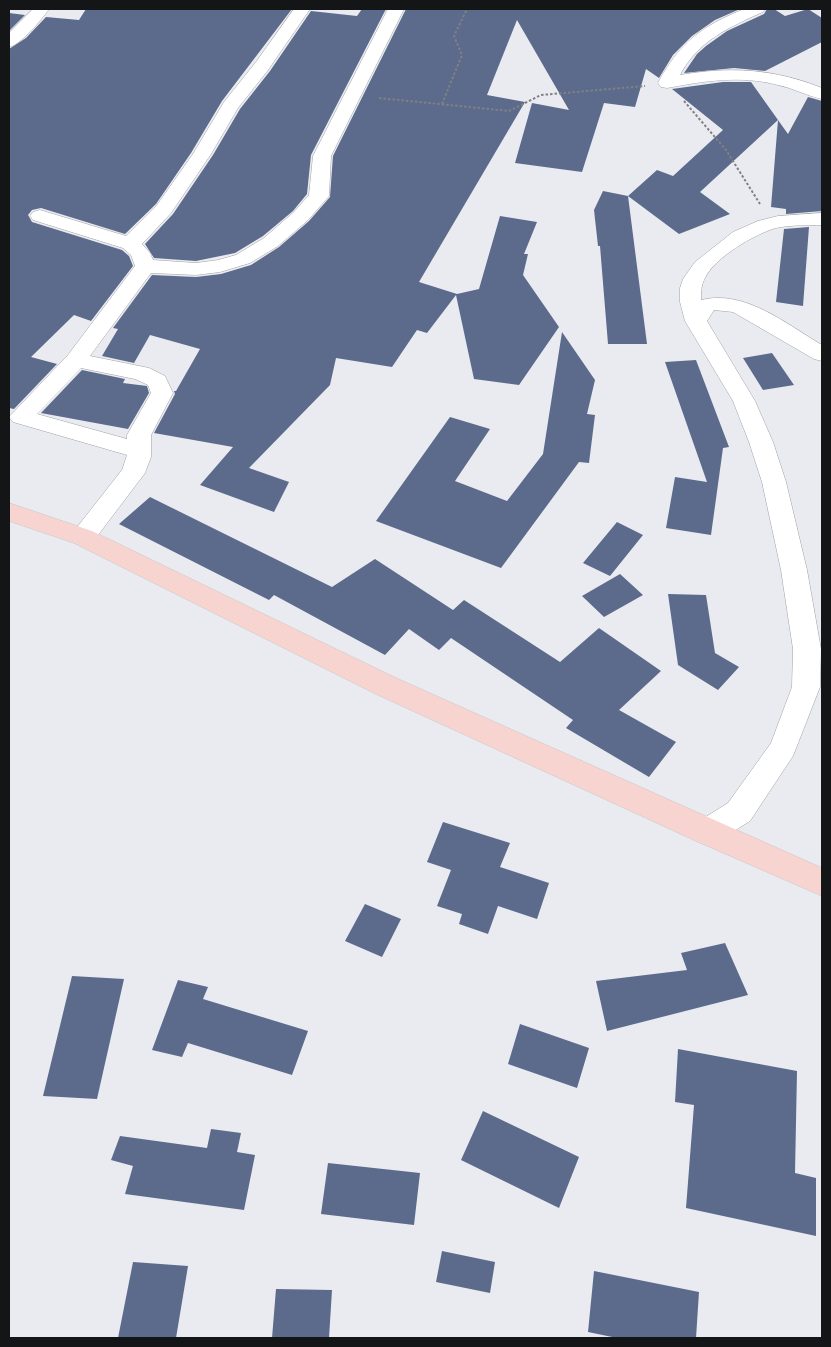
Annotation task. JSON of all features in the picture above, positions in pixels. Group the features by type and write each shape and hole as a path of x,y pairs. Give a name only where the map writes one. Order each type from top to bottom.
{"main road":[{"path":"9,512 83,537 386,686 707,832 822,882"}],"street":[{"path":"9,42 42,9"},
{"path":"130,244 164,209 202,154 230,106 262,66 302,9"},
{"path":"145,266 196,269 220,266 242,259 271,242 301,216 318,196 322,156 396,9"},
{"path":"667,83 673,71 696,40 714,28 757,9"},
{"path":"667,83 698,77 747,73 770,76 822,94"},
{"path":"40,216 130,244 140,253 145,266"},
{"path":"707,832 739,812 783,748 806,687 807,649 790,553 774,482 761,442 744,401 696,321 690,304 692,283 704,263 742,234 770,224 799,218 822,219"},
{"path":"139,450 21,417 76,360 145,266"},
{"path":"696,321 700,312 707,306 720,303 739,306 822,354"},
{"path":"76,360 141,374 157,381 162,393 139,435 139,456 132,473 83,537"}],"path":[{"path":"442,104 462,55 454,36 467,9"},
{"path":"354,94 496,112 509,111 541,95 667,83 712,131 729,154 755,192 770,224"}],"building":[{"path":"86,9 292,9 222,101 191,153 156,204 125,234 41,208 32,210 28,215 32,222 122,250 129,256 133,266 91,321 74,315 31,357 57,364 14,409 9,408 9,49 26,38 46,17 79,20"},
{"path":"362,9 386,9 311,155 307,194 293,211 263,236 235,253 196,261 154,258 145,244 173,214 213,155 240,109 270,71 311,11 357,16"},
{"path":"406,9 740,9 715,20 692,36 673,55 659,78 646,69 635,107 604,103 582,172 515,163 532,103 569,110 517,20 487,95 525,102 419,282 457,294 479,289 500,216 537,222 524,254 528,254 523,275 559,327 519,385 474,379 456,295 427,333 417,330 392,367 336,358 330,385 249,468 289,482 274,512 200,485 233,447 154,433 175,394 174,391 176,391 200,349 150,335 134,363 102,356 118,329 113,328 152,275 196,277 221,274 251,265 279,247 309,221 330,197 333,156"},
{"path":"767,9 774,9 785,16 808,9 822,18 822,42 765,71 734,68 684,73 697,54 706,46 727,31 764,14"},
{"path":"9,13 25,15 9,31"},
{"path":"723,82 751,82 778,120 700,192 730,214 679,234 628,196 657,170 673,176 723,130 672,89"},
{"path":"808,97 822,101 822,211 786,214 786,209 771,207 778,120 788,134"},
{"path":"603,191 628,196 647,344 608,344 600,246 598,246 594,210"},
{"path":"809,227 803,306 776,302 784,229"},
{"path":"562,332 595,380 587,414 595,415 589,463 579,462 501,568 376,521 450,417 490,429 455,481 507,501 543,454"},
{"path":"772,353 794,385 763,390 743,358"},
{"path":"696,360 729,447 723,448 711,535 666,528 675,477 707,482 665,362"},
{"path":"82,370 125,379 123,383 147,386 149,393 128,429 41,413"},
{"path":"150,497 332,587 375,559 453,610 464,600 560,662 599,628 661,671 619,710 676,742 649,777 566,728 573,720 451,638 439,650 409,629 385,655 274,595 269,600 119,524"},
{"path":"617,522 643,535 610,576 583,563"},
{"path":"620,574 643,595 604,617 582,596"},
{"path":"668,594 706,595 715,653 739,667 718,690 678,665"},
{"path":"443,822 510,843 500,867 549,883 537,919 498,906 488,934 459,924 462,914 437,906 451,870 427,862"},
{"path":"365,904 401,919 382,957 345,941"},
{"path":"725,943 748,995 607,1031 596,981 687,970 681,953"},
{"path":"72,976 124,979 97,1099 43,1096"},
{"path":"178,980 208,987 203,999 308,1031 292,1075 188,1043 182,1057 152,1050"},
{"path":"520,1024 589,1048 577,1088 508,1064"},
{"path":"678,1049 797,1071 795,1173 816,1178 816,1236 686,1208 694,1105 675,1102"},
{"path":"483,1111 579,1157 559,1208 461,1160"},
{"path":"211,1129 241,1133 237,1152 255,1155 244,1210 125,1194 133,1166 111,1160 120,1136 207,1148"},
{"path":"328,1163 420,1173 414,1225 321,1214"},
{"path":"442,1251 495,1262 490,1293 436,1282"},
{"path":"133,1262 188,1266 176,1338 118,1338"},
{"path":"594,1271 699,1292 696,1338 617,1338 588,1332"},
{"path":"276,1289 332,1290 329,1338 272,1338"}]}
